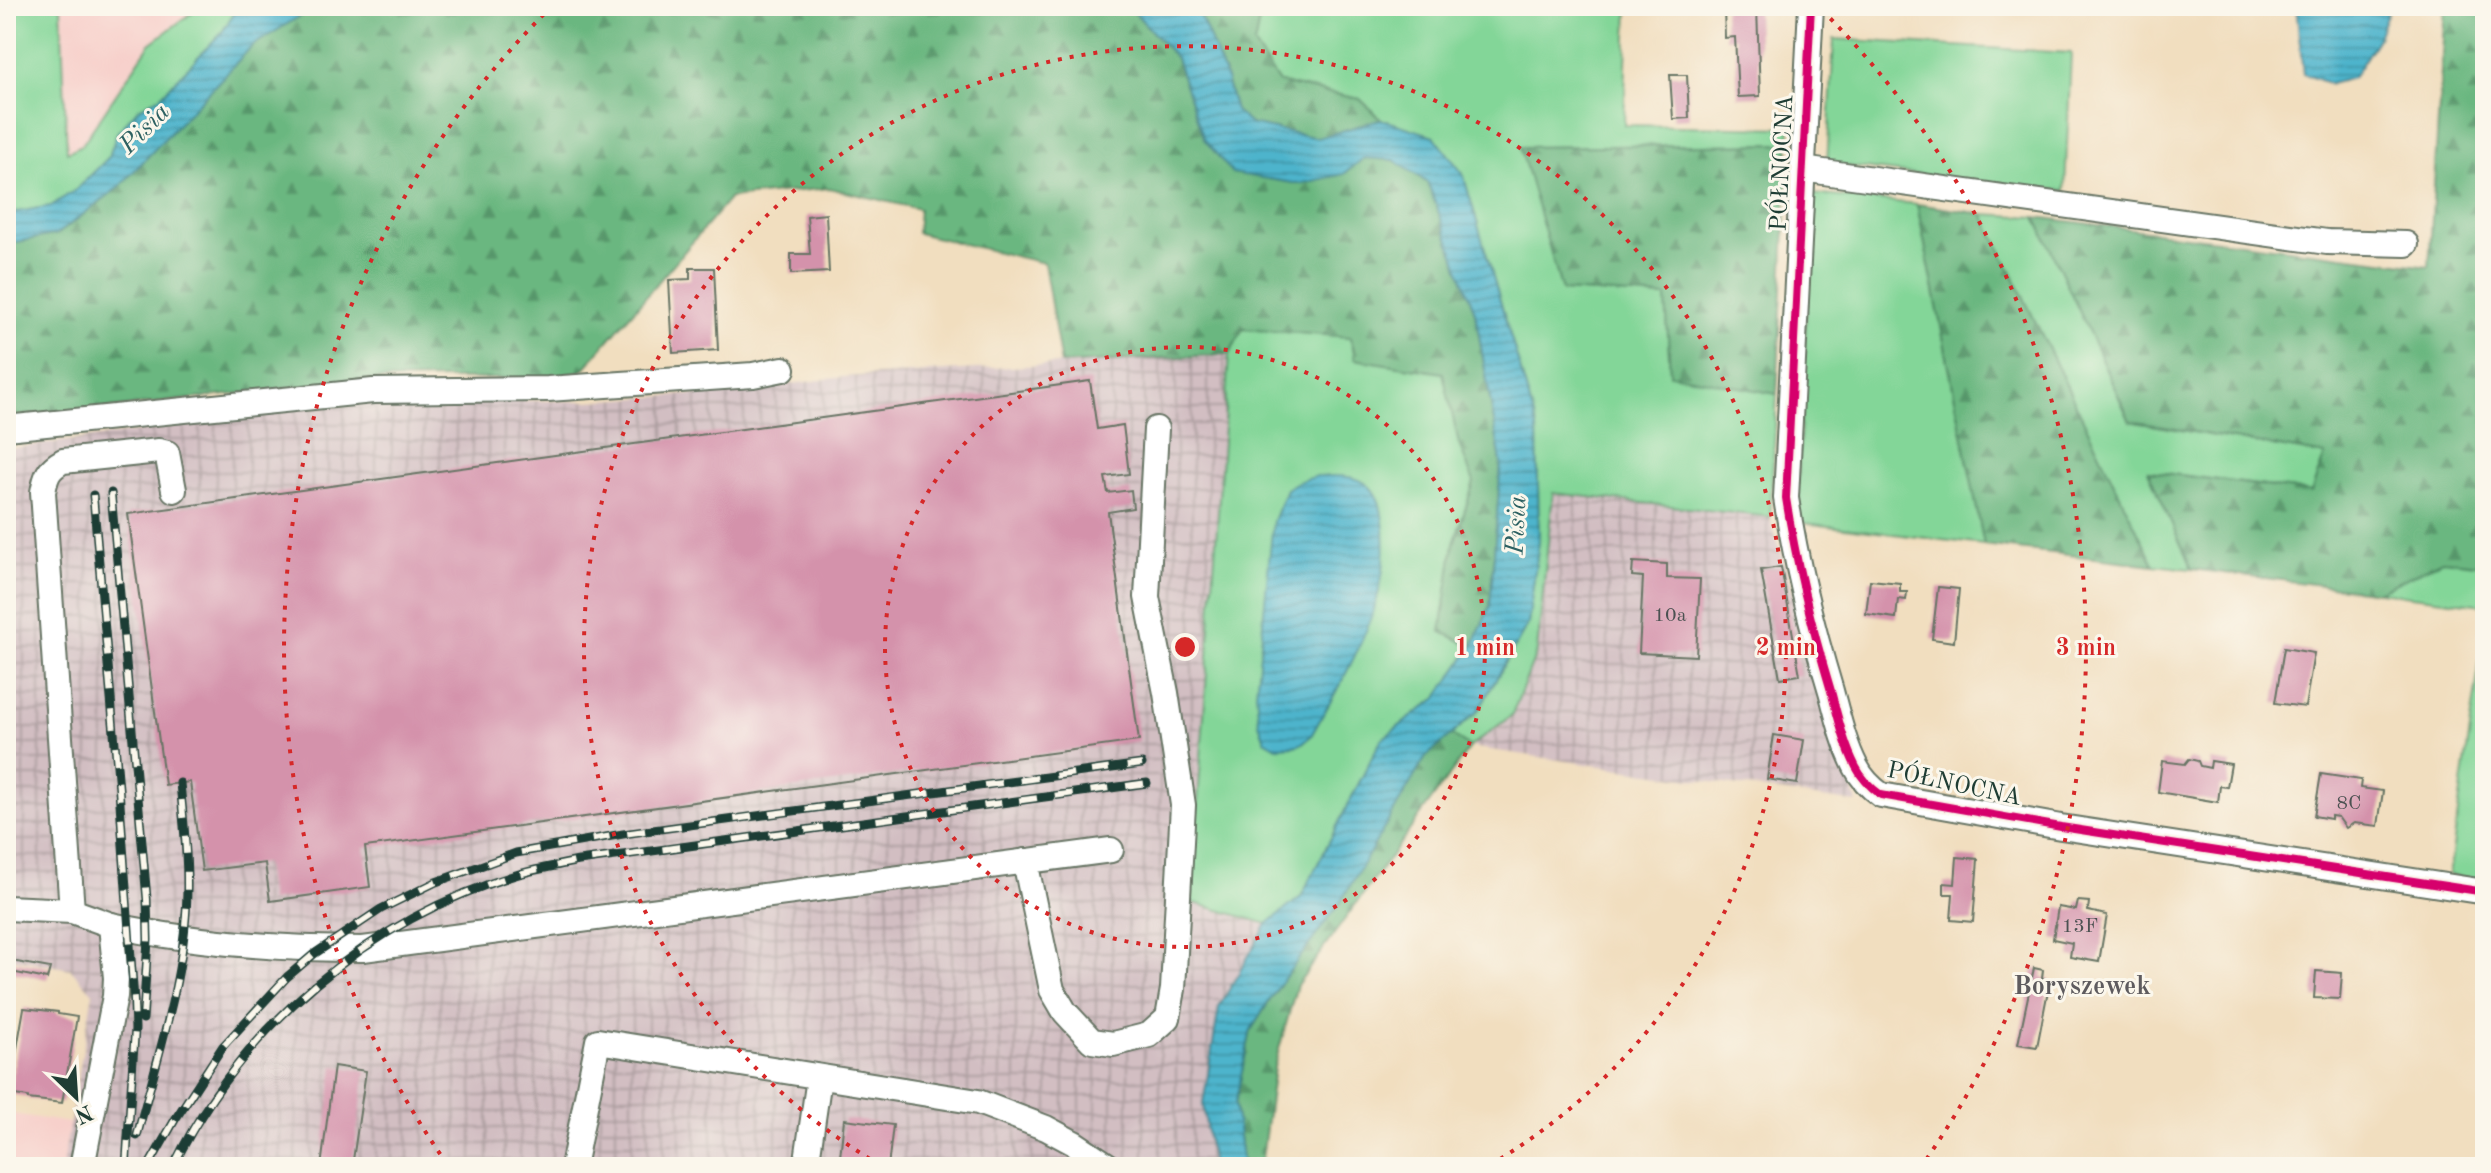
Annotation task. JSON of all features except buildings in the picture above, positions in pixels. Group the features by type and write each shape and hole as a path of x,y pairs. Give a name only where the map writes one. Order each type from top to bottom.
{"street":[{"name":"PÓŁNOCNA","path":"1811,6 1786,498 1792,540 1822,661 1848,749 1868,786 1881,795 2061,827 2485,892"},
{"path":"1802,169 2327,242 2406,244"},
{"path":"6,428 373,391 548,389 753,375 783,369"},
{"path":"1025,861 1052,990 1065,1012 1092,1041 1113,1044 1149,1035 1168,1018 1171,1004 1183,837 1183,805 1147,597 1156,429"},
{"path":"72,911 43,492 46,473 63,461 159,451 167,453 174,490"},
{"path":"6,908 72,911 111,925 182,938 285,949 363,949 1111,850"},
{"path":"82,1167 115,996 111,925"},
{"path":"573,1167 598,1041 978,1102 1046,1128 1110,1167"},
{"path":"806,1167 819,1078"}],"shaded area":[{"path":"61,6 201,6 150,44 82,145 66,153"},
{"path":"1229,354 1191,902 1267,924 1219,1007 1203,1104 1212,1167 62,1167 93,993 71,969 6,957 6,449 202,423 275,408 445,400 588,401 730,392 844,377"},
{"path":"1553,493 1770,517 1857,803 1470,747 1512,715 1537,651"},
{"path":"6,1113 70,1123 62,1167 6,1167"}],"green space":[{"path":"6,6 61,6 67,152 82,145 150,44 201,6 238,6 223,31 160,97 139,108 117,133 109,157 77,189 51,206 6,214"},
{"path":"316,6 1129,6 1176,58 1204,139 1344,174 1364,158 1394,160 1428,183 1475,312 1501,462 1490,606 1473,646 1441,632 1454,544 1474,482 1459,444 1443,373 1355,359 1351,337 1243,329 1229,354 1061,364 1044,263 917,233 919,209 829,188 730,198 582,371 552,378 359,380 6,417 6,244 58,234 119,187 252,46"},
{"path":"1196,6 1262,6 1254,45 1279,83 1360,99 1381,119 1318,138 1250,124 1235,111 1224,72"},
{"path":"1262,6 1628,6 1624,125 1790,128 1789,144 1521,147 1562,291 1666,297 1670,373 1777,394 1770,517 1553,493 1537,651 1512,715 1470,747 1451,735 1477,712 1528,624 1539,541 1537,427 1463,174 1434,136 1381,119 1360,99 1279,83 1254,45"},
{"path":"2445,6 2485,6 2485,565 2443,560 2378,592 2192,569 2148,471 2311,492 2325,455 2130,421 2036,217 2429,267"},
{"path":"1834,39 2071,53 2065,191 1827,164"},
{"path":"1789,144 1777,394 1670,374 1666,297 1562,291 1520,147"},
{"path":"1812,194 1917,204 1984,545 1796,522"},
{"path":"1917,204 1983,214 2154,565 1984,545"},
{"path":"1983,214 2036,217 2130,421 2325,455 2311,492 2149,471 2192,569 2154,565"},
{"path":"1243,329 1352,337 1355,359 1444,373 1459,444 1474,482 1454,544 1441,632 1473,646 1437,698 1381,740 1301,897 1271,925 1191,902 1229,354"},
{"path":"2443,559 2485,565 2485,605 2378,592"},
{"path":"2485,626 2485,881 2449,875"},
{"path":"1451,735 1470,747 1297,985 1274,1067 1262,1158 1264,1167 1243,1167 1235,1104 1251,1030 1426,757"}],"water":[{"name":"Pisia","path":"238,6 316,6 252,46 119,187 57,234 6,244 6,214 51,206 77,189 109,157 117,133 139,108 160,97 223,31"},
{"name":"Pisia","path":"1129,6 1196,6 1224,72 1235,111 1250,124 1318,138 1381,119 1434,136 1463,174 1537,427 1539,541 1528,624 1477,712 1426,757 1340,903 1278,987 1251,1030 1235,1104 1243,1167 1212,1167 1203,1104 1219,1007 1267,924 1301,897 1381,740 1437,698 1473,646 1490,606 1501,462 1475,312 1428,183 1394,160 1364,158 1344,174 1299,184 1232,173 1204,139 1176,58"},
{"path":"2296,6 2390,6 2377,40 2353,78 2330,84 2303,74"},
{"path":"1317,476 1354,478 1369,486 1375,494 1381,509 1385,544 1383,573 1366,630 1311,736 1301,744 1277,747 1265,740 1259,723 1256,693 1273,521 1286,489"}],"railway":[{"path":"111,493 147,899 143,1019"},
{"path":"93,495 134,1001 126,1167"},
{"path":"148,1167 223,1046 287,977 314,954 381,909 436,882 516,853 623,834 1142,764"},
{"path":"137,1136 170,1010 183,946 187,870 180,783"},
{"path":"173,1167 201,1116 234,1069 273,1025 315,985 362,949 412,919 464,894 519,874 579,861 1147,783"}],"cycle path":[{"path":"1811,6 1786,498 1817,643 1845,740 1864,779 1881,795 2061,827 2485,892"}],"district":[{"name":"Boryszewek","path":"2082,987"}]}
